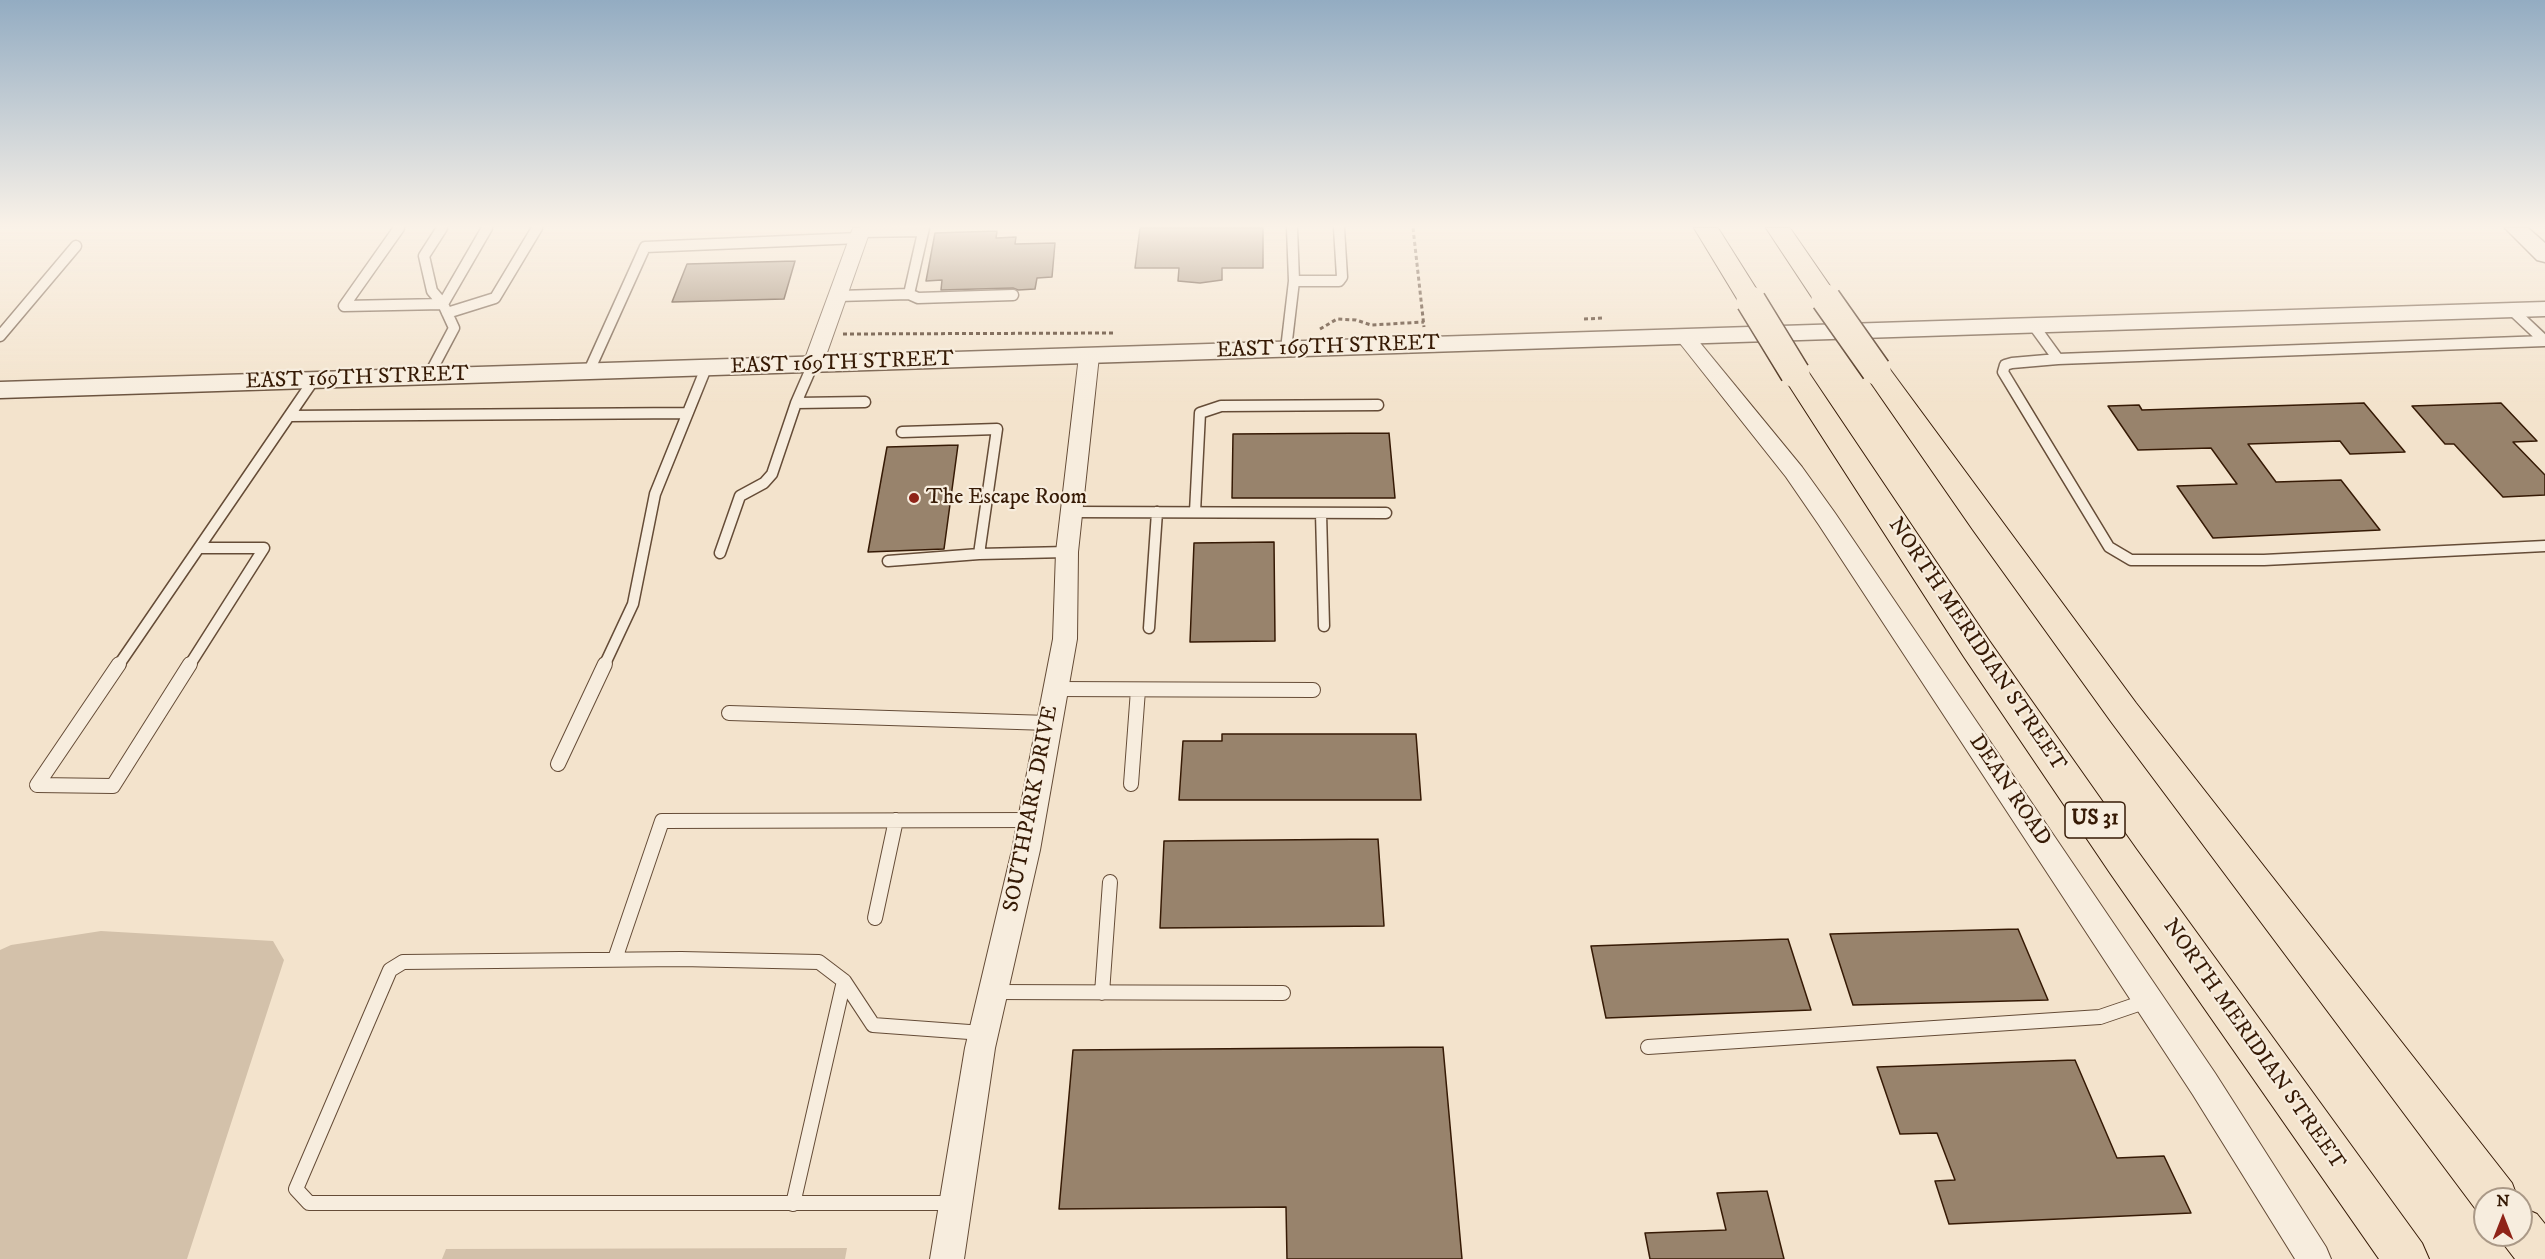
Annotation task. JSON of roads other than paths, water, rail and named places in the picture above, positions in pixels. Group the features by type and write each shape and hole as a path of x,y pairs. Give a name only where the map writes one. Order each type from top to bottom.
{"highway":[{"name":"NORTH MERIDIAN STREET","path":"1742,287 1795,374 1976,648 2116,851 2406,1259"},
{"path":"1818,287 1984,522 2124,713 2487,1187"},
{"path":"2533,1245 2544,1259"}],"street":[{"path":"813,364 841,287"},
{"name":"EAST 169TH STREET","path":"0,390 2545,309"},
{"name":"DEAN ROAD","path":"1685,337 1808,491 1905,633 2148,1000 2314,1259"},
{"name":"SOUTHPARK DRIVE","path":"947,1259 984,1033 1032,820 1065,639 1067,552 1089,356"}],"lane":[{"path":"0,336 42,287"},
{"path":"358,287 344,306 445,308 495,298 502,287"},
{"path":"428,376 454,328 445,308 431,287"},
{"path":"445,308 456,287"},
{"path":"589,371 627,287"},
{"path":"909,294 911,287"},
{"path":"1286,349 1293,287"},
{"path":"838,296 1013,295"},
{"path":"2512,310 2545,341"},
{"path":"2034,326 2058,359"},
{"path":"2545,341 2058,359 2012,363 2005,366 2003,372 2109,547 2131,560 2264,560 2545,546"},
{"path":"720,553 740,496 764,483 772,474 796,403 813,364"},
{"path":"558,764 633,604 655,494 706,368"},
{"path":"199,548 264,548 112,786 37,785 313,381"},
{"path":"796,403 865,402"},
{"path":"1195,512 1200,413 1221,406 1378,405"},
{"path":"289,416 687,413"},
{"path":"902,432 997,429 979,554"},
{"path":"1071,512 1386,513"},
{"path":"1149,628 1157,512"},
{"path":"1321,513 1324,626"},
{"path":"888,561 979,554 1067,552"},
{"path":"1055,689 1313,690"},
{"path":"1131,784 1138,690"},
{"path":"729,713 1049,723"},
{"path":"875,918 896,820"},
{"path":"615,959 662,822 1032,820"},
{"path":"1102,993 1110,882"},
{"path":"956,1203 309,1203 296,1189 390,970 403,962 615,959 819,962 844,981 873,1025 984,1033"},
{"path":"794,1204 844,981"},
{"path":"993,992 1283,993"},
{"path":"1648,1047 2100,1017 2148,1000"}],"place":[{"name":"The Escape Room","path":"914,498"}]}
